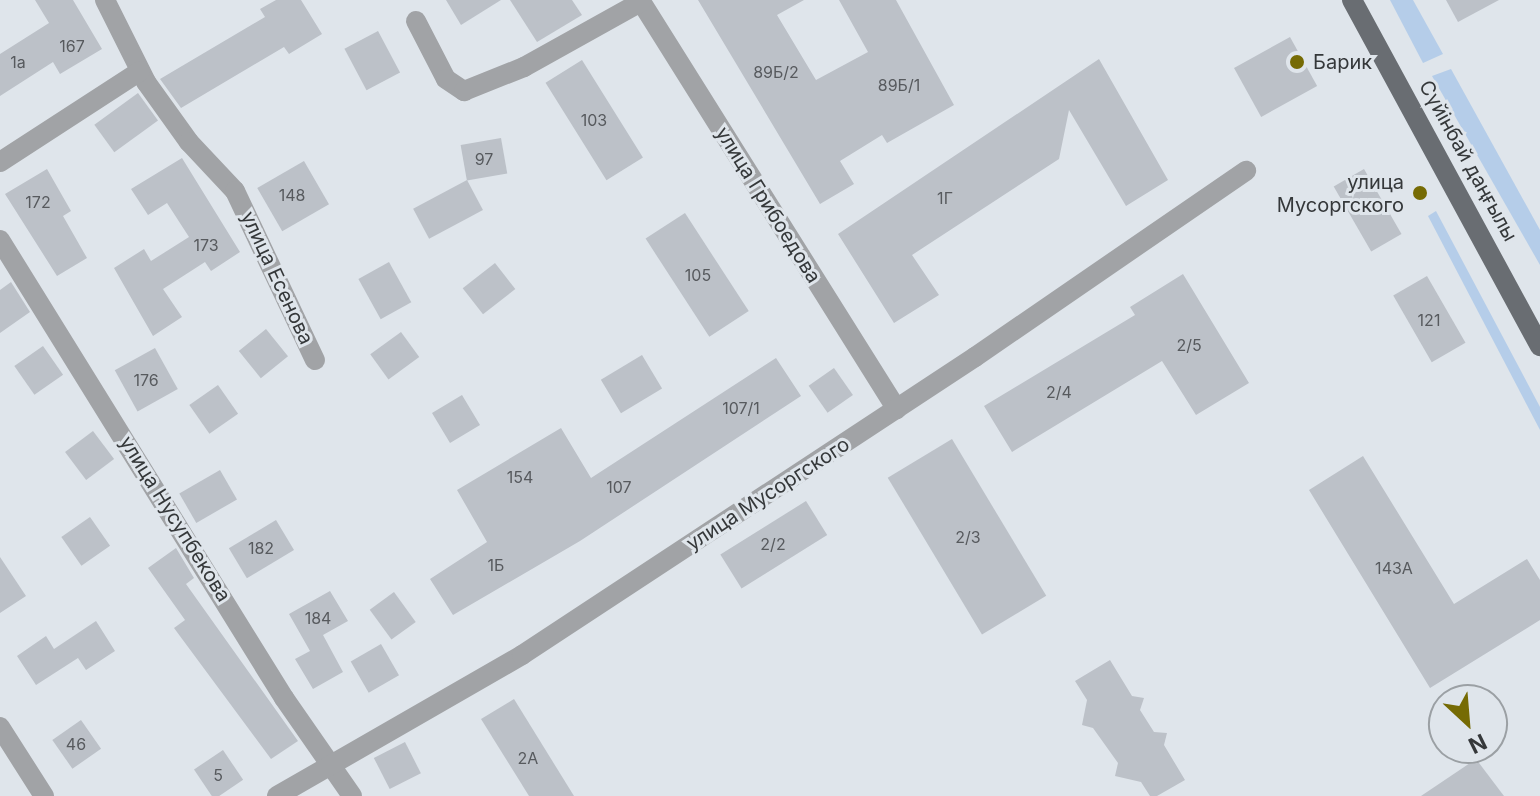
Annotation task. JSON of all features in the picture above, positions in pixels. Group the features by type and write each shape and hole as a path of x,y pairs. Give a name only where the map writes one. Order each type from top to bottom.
{"main road":[{"name":"Сүйінбай даңғылы","path":"1352,0 1540,346"}],"street":[{"name":"улица Есенова","path":"105,0 140,71 189,142 235,191 315,360"},
{"path":"416,21 446,79 464,91 524,67 640,1"},
{"name":"улица Грибоедова","path":"640,1 897,409"},
{"path":"0,162 140,71"},
{"name":"улица Мусоргского","path":"277,796 522,655 897,409 1246,171"},
{"name":"улица Нусупбекова","path":"0,240 284,698 352,796"},
{"path":"0,727 44,796"}],"shaded area":[{"path":"1390,0 1413,0 1443,54 1423,63"},
{"path":"1451,69 1540,230 1540,265 1432,76"},
{"path":"1436,211 1540,407 1540,430 1428,216"}],"building":[{"path":"35,0 73,0 102,49 60,74 53,62 0,96 0,54 49,23"},
{"path":"276,0 301,0 322,34 289,54 284,47 181,108 160,79 265,17 260,9"},
{"path":"446,0 501,0 461,25"},
{"path":"510,0 572,0 582,15 537,42"},
{"path":"698,0 804,0 777,15 816,80 868,52 839,0 896,0 954,105 887,143 882,135 840,161 854,184 820,204"},
{"path":"1446,0 1499,0 1458,22"},
{"path":"378,31 400,72 367,90 344,49"},
{"path":"1290,37 1317,86 1261,117 1234,68"},
{"path":"1099,59 1168,180 1126,206 1069,110 1059,159 912,255 939,295 894,323 838,234"},
{"path":"582,60 643,158 606,180 546,83"},
{"path":"138,93 158,121 114,152 94,125"},
{"path":"501,138 507,173 467,181 461,145"},
{"path":"182,158 240,252 211,271 205,262 163,289 182,317 153,336 114,268 144,249 151,261 189,237 167,203 148,215 131,189"},
{"path":"304,161 329,204 282,231 257,188"},
{"path":"47,169 71,211 63,216 87,258 57,276 5,194"},
{"path":"1364,169 1402,234 1371,251 1334,186"},
{"path":"467,180 483,210 429,239 413,209"},
{"path":"685,213 749,311 709,337 646,239"},
{"path":"389,262 411,302 381,319 358,279"},
{"path":"495,263 515,289 483,314 463,288"},
{"path":"1183,274 1249,383 1196,415 1162,361 1012,452 984,406 1135,315 1130,307"},
{"path":"1427,276 1466,343 1432,362 1393,296"},
{"path":"11,282 30,312 0,333 0,290"},
{"path":"266,329 288,356 261,378 239,351"},
{"path":"401,332 419,357 388,379 370,354"},
{"path":"43,346 63,375 34,395 14,366"},
{"path":"155,348 178,389 138,411 115,370"},
{"path":"642,355 662,388 621,413 601,380"},
{"path":"776,358 801,396 580,541 453,615 430,579 487,542 457,490 561,428 591,478"},
{"path":"834,368 853,395 828,413 809,386"},
{"path":"218,385 238,414 209,434 189,405"},
{"path":"462,395 480,425 450,443 432,413"},
{"path":"93,431 114,459 86,480 65,452"},
{"path":"952,439 1046,596 982,634 888,478"},
{"path":"1363,456 1454,604 1527,559 1540,580 1540,620 1436,684 1428,685 1309,490"},
{"path":"220,470 237,499 196,523 179,494"},
{"path":"806,501 827,535 742,588 720,555"},
{"path":"90,517 110,546 81,566 61,537"},
{"path":"276,520 294,550 247,578 229,548"},
{"path":"176,548 194,578 186,584 298,741 271,759 174,628 185,620 148,568"},
{"path":"0,557 26,596 0,613"},
{"path":"330,591 348,621 323,635 343,672 313,689 295,659 310,651 289,614"},
{"path":"394,592 416,622 391,640 370,610"},
{"path":"96,621 115,651 86,670 78,658 36,685 17,656 46,636 54,649"},
{"path":"381,644 399,675 369,693 351,662"},
{"path":"1110,660 1132,696 1144,698 1140,710 1154,732 1167,733 1164,745 1185,780 1157,796 1150,796 1141,782 1115,776 1118,763 1093,728 1082,725 1087,700 1075,681"},
{"path":"514,699 574,796 529,796 481,719"},
{"path":"81,720 101,749 72,769 52,740"},
{"path":"405,742 421,773 390,789 374,758"},
{"path":"223,750 243,780 219,796 212,796 194,770"},
{"path":"1469,764 1480,764 1504,796 1421,796"}],"place":[{"name":"Барик","path":"1297,62"},
{"name":"улица Мусоргского","path":"1420,193"}]}
